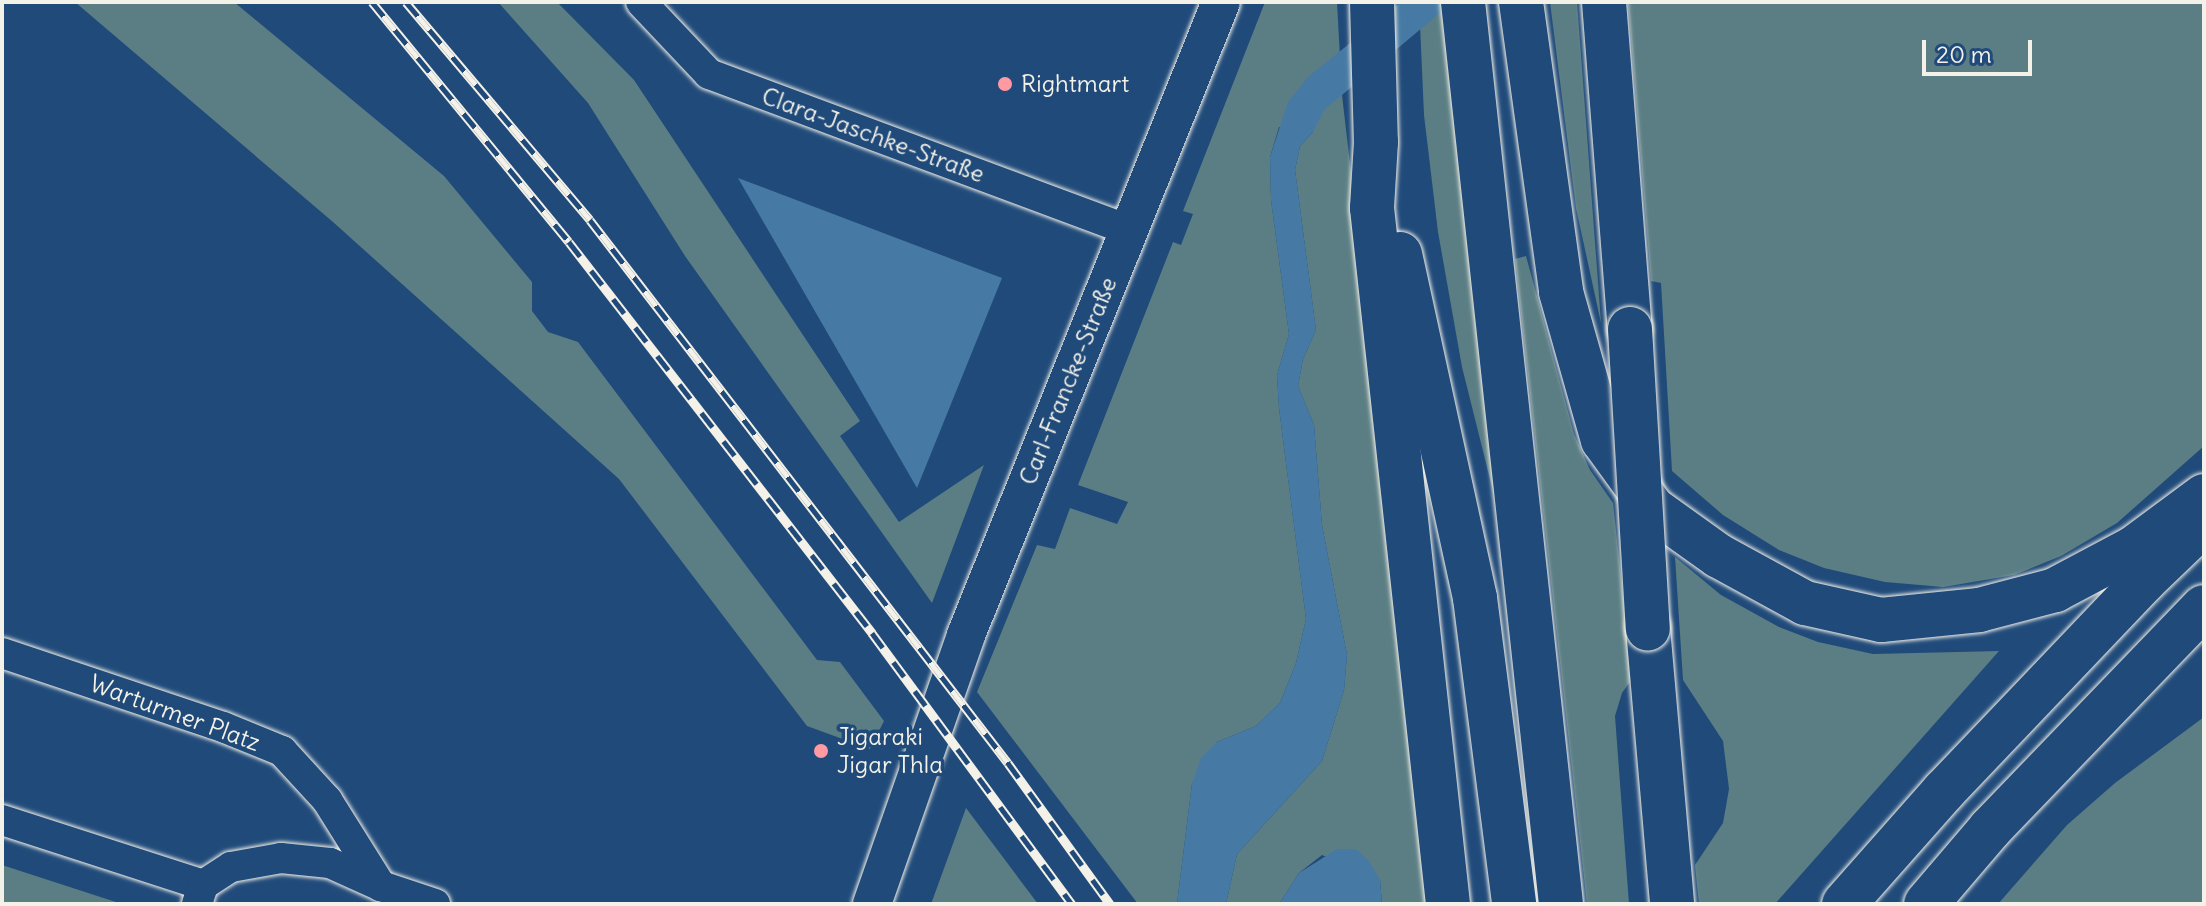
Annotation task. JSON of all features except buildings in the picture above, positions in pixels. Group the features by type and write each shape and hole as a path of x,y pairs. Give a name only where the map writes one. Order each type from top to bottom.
{"highway":[{"path":"1463,2 1561,904"},
{"path":"1521,2 1561,292 1603,440 1653,509 1719,556 1805,603 1881,620 1979,610 2055,590 2134,548 2204,496"},
{"path":"1604,2 1630,329 1648,628 1672,904"},
{"path":"1372,13 1376,142 1372,208 1448,904"},
{"path":"1376,142 1475,598 1514,904"},
{"path":"1844,904 1944,791 2144,581 2204,524"},
{"path":"1926,904 1990,829 2204,607"}],"street":[{"name":"Clara-Jaschke-Straße","path":"641,2 709,74 1129,230"},
{"name":"Carl-Francke-Straße","path":"872,904 966,635 1221,2"},
{"name":"Warturmer Platz","path":"2,653 282,751 327,800 378,895"},
{"path":"2,820 200,894 231,867 281,858 330,863 378,895 435,904"}],"green space":[{"path":"75,2 234,2 444,176 532,282 532,311 548,332 578,342 817,660 840,662 884,721 870,749 807,726 619,479 333,222"},
{"path":"498,2 557,2 634,80 860,421 840,436 899,522 984,465 932,603 685,256 588,103"},
{"path":"1265,2 1337,2 1342,95 1436,904 1382,904 1380,880 1322,855 1299,873 1279,904 1226,904 1237,854 1322,761 1344,690 1347,655 1322,525 1314,425 1298,386 1303,359 1316,330 1295,170 1300,146 1313,132 1279,127 1270,157 1271,200 1289,334 1277,375 1279,408 1306,619 1296,663 1280,703 1256,726 1217,742 1192,784 1177,904 1138,904 977,692 1037,545 1055,549 1070,508 1117,524 1128,502 1078,485 1173,242 1181,245 1193,214 1183,211"},
{"path":"1419,2 1442,2 1499,515 1462,367 1438,232 1424,115"},
{"path":"1550,2 1577,2 1601,323 1576,208"},
{"path":"1628,2 2204,2 2204,446 2117,523 2061,556 2014,575 1943,587 1885,582 1824,568 1779,550 1723,515 1672,471 1661,283 1651,281"},
{"path":"1526,256 1574,434 1590,470 1613,503 1632,679 1622,693 1615,716 1629,904 1587,904 1515,259"},
{"path":"1675,557 1721,595 1779,627 1818,642 1873,654 1999,651 1775,904 1699,904 1695,865 1723,823 1729,789 1723,741 1683,680"},
{"path":"2204,717 2204,904 1998,904 2067,825 2115,783"},
{"path":"966,808 1038,904 931,904"},
{"path":"2,865 122,904 2,904"}],"water":[{"path":"1401,2 1453,2 1324,110 1313,132 1300,146 1295,170 1316,330 1303,359 1298,386 1314,425 1322,525 1347,655 1344,690 1322,761 1237,854 1226,904 1177,904 1192,784 1201,758 1217,742 1256,726 1280,703 1296,663 1306,619 1279,408 1277,375 1289,334 1271,200 1270,157 1288,102 1308,77"},
{"path":"738,178 1002,278 917,488"},
{"path":"1337,849 1356,849 1369,861 1380,880 1382,904 1279,904 1299,873"}],"railway":[{"path":"372,2 569,242 872,633 1072,904"},
{"path":"406,2 590,220 1008,763 1110,904"}],"place":[{"name":"Rightmart","path":"1005,84"},
{"name":"Jigaraki Jigar Thla","path":"821,751"}]}
